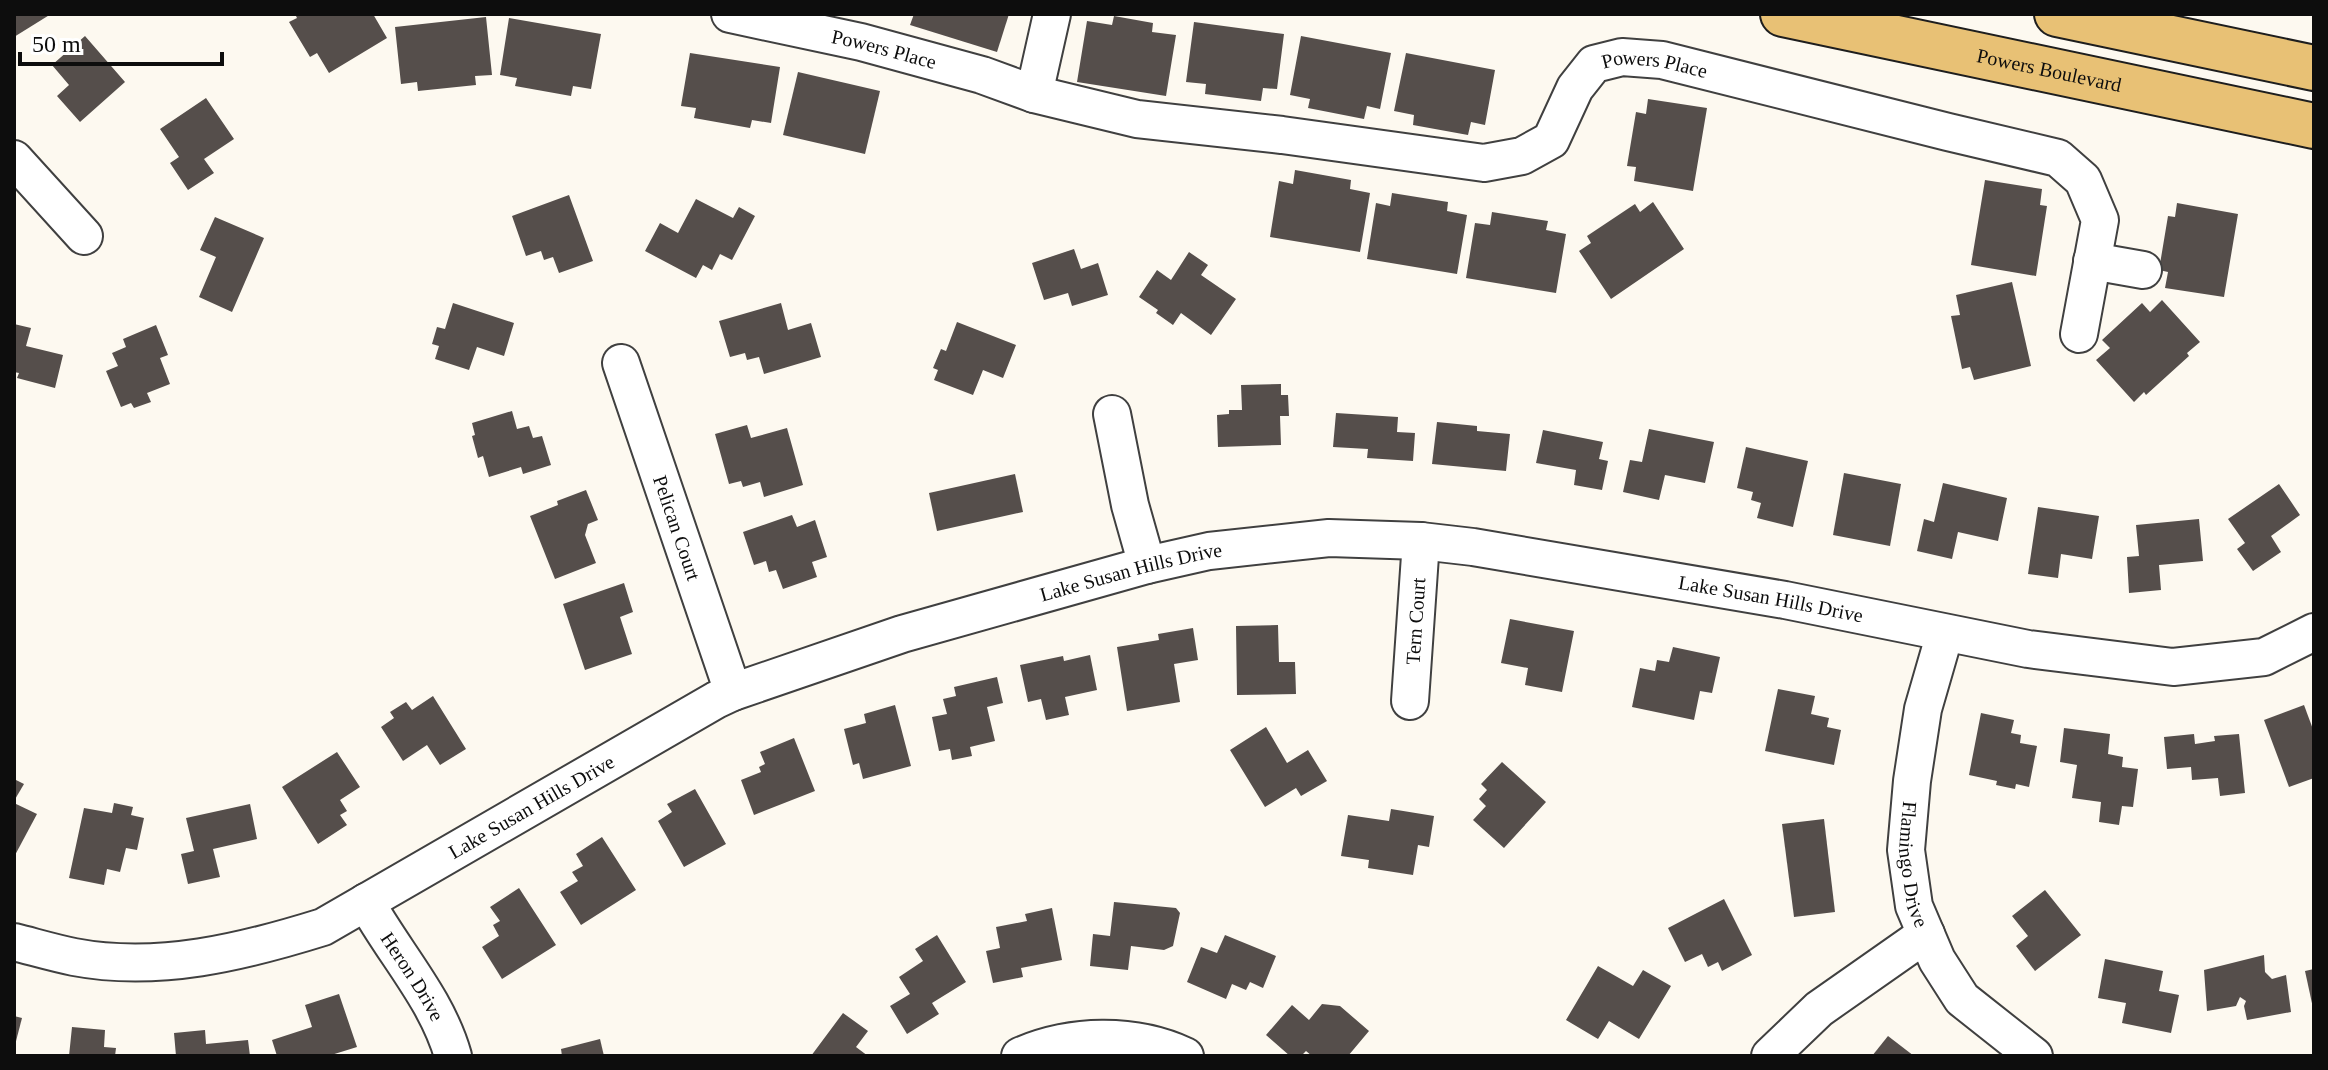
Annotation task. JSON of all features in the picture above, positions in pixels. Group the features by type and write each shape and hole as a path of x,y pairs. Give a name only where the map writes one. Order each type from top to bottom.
{"main road":[{"name":"Powers Boulevard","path":"1783,14 2314,126"},
{"path":"2057,14 2314,68"}],"street":[{"name":"Powers Place","path":"730,14 877,46 982,75 1034,94 1137,119 1484,163 1522,156 1551,140 1575,88 1594,64 1622,57 1662,60 2058,158 2083,180 2100,220 2079,334"},
{"path":"1034,94 1052,14"},
{"path":"14,159 84,236"},
{"path":"2092,261 2143,270"},
{"name":"Pelican Court","path":"621,363 733,692"},
{"path":"1112,414 1130,505 1147,565"},
{"name":"Lake Susan Hills Drive","path":"14,942 75,958 142,963 201,958 264,946 323,927 733,692 902,634 1147,565 1209,551 1329,538 1421,541 1473,547 1785,600 2028,649 2173,667 2264,657 2314,632"},
{"name":"Tern Court","path":"1410,701 1421,541"},
{"name":"Flamingo Drive","path":"1945,633 1923,709 1912,781 1906,850 1914,906 1937,960 1962,999 2034,1056"},
{"name":"Heron Drive","path":"366,902 427,998 453,1056"},
{"path":"1770,1056 1819,1009 1926,934"},
{"path":"1020,1056 1036,1049 1087,1039 1133,1041 1185,1056"}],"building":[{"path":"14,14 51,14 14,37"},
{"path":"295,14 373,14 387,38 329,73 317,53 310,57 289,22 297,18"},
{"path":"914,14 1009,14 997,52 910,25"},
{"path":"1114,16 1153,23 1152,32 1176,35 1166,96 1077,82 1087,21 1112,25"},
{"path":"486,17 492,75 475,76 476,85 418,91 417,82 401,84 395,27"},
{"path":"509,18 601,34 591,89 573,86 571,96 515,86 517,78 500,75"},
{"path":"1194,22 1284,34 1277,89 1263,88 1261,101 1205,94 1206,84 1186,82"},
{"path":"85,36 125,82 80,122 57,96 69,85 52,65"},
{"path":"1301,36 1391,53 1380,109 1367,106 1364,119 1308,108 1310,99 1290,95"},
{"path":"690,53 780,67 771,123 752,120 750,128 694,118 696,108 681,106"},
{"path":"1406,53 1495,70 1485,125 1471,122 1468,135 1413,125 1414,115 1394,111"},
{"path":"798,72 880,91 865,154 783,135"},
{"path":"206,98 234,139 204,159 214,173 188,190 170,163 179,157 160,129"},
{"path":"1648,99 1707,108 1693,191 1634,181 1636,167 1627,166 1636,112 1646,114"},
{"path":"1295,170 1351,180 1350,189 1370,193 1360,252 1270,237 1279,181 1293,184"},
{"path":"1985,180 2042,189 2040,205 2047,206 2036,276 1971,265"},
{"path":"1392,193 1448,202 1447,211 1467,215 1457,274 1367,259 1376,203 1390,206"},
{"path":"569,195 593,261 559,273 553,257 544,260 541,251 526,256 512,216"},
{"path":"696,199 733,218 739,207 755,216 732,260 720,254 712,270 703,265 696,278 645,251 660,223 678,233"},
{"path":"1653,202 1684,249 1611,299 1579,251 1591,243 1587,236 1635,204 1640,212"},
{"path":"2177,203 2238,214 2224,297 2165,288 2168,272 2159,270 2168,216 2175,217"},
{"path":"1492,212 1548,221 1546,230 1566,234 1556,293 1466,278 1475,223 1490,225"},
{"path":"215,217 264,238 232,312 199,297 216,257 200,250"},
{"path":"1074,249 1081,269 1098,263 1108,295 1072,306 1068,293 1044,300 1032,263"},
{"path":"1189,252 1208,265 1201,275 1236,299 1211,335 1181,313 1173,325 1139,297 1157,270 1171,280"},
{"path":"2012,282 2031,366 1974,380 1970,367 1962,369 1951,316 1960,315 1956,295"},
{"path":"2162,300 2200,342 2187,353 2189,356 2134,402 2096,360 2110,348 2102,340 2142,303 2150,312"},
{"path":"453,303 514,323 504,356 477,347 469,370 435,359 439,346 432,344 437,327 445,329"},
{"path":"781,303 788,330 811,323 821,357 764,374 759,357 747,360 745,353 730,357 719,321"},
{"path":"957,322 1016,345 1003,378 983,370 973,395 934,380 938,370 933,368 941,349 946,351"},
{"path":"14,324 31,328 26,346 63,355 55,388 17,378 19,373 14,372"},
{"path":"156,325 168,355 160,358 170,384 147,393 151,402 134,408 131,403 121,407 106,371 118,366 112,353 126,347 123,339"},
{"path":"1281,384 1281,395 1288,395 1289,416 1280,416 1281,445 1218,447 1217,415 1229,414 1229,410 1242,410 1241,385"},
{"path":"512,411 517,429 529,426 533,438 542,436 551,465 523,474 521,467 489,477 483,456 478,458 472,423"},
{"path":"1336,413 1398,417 1397,432 1415,433 1413,461 1367,458 1368,449 1333,447"},
{"path":"1437,422 1477,426 1477,431 1510,434 1506,471 1432,464"},
{"path":"747,425 751,438 787,428 803,485 764,497 760,482 743,487 741,481 729,484 715,434"},
{"path":"1649,429 1714,442 1705,483 1665,475 1659,500 1623,492 1630,460 1642,462"},
{"path":"1543,430 1603,442 1599,459 1608,461 1602,490 1574,485 1576,470 1536,463"},
{"path":"1746,447 1808,461 1793,527 1757,518 1761,503 1751,500 1753,492 1737,488"},
{"path":"1844,473 1901,484 1890,546 1833,535"},
{"path":"1015,474 1023,512 937,531 929,493"},
{"path":"1943,483 2007,498 1998,541 1958,532 1952,559 1917,551 1924,519 1934,522"},
{"path":"2279,484 2300,515 2271,536 2281,552 2253,571 2237,549 2245,543 2228,519"},
{"path":"586,490 598,520 588,524 585,535 596,563 555,579 530,516"},
{"path":"2038,507 2099,516 2092,559 2061,554 2058,578 2028,574"},
{"path":"792,515 797,527 815,520 827,557 812,562 817,577 783,589 776,570 769,572 766,561 754,565 743,532"},
{"path":"2199,519 2203,561 2159,565 2161,590 2129,593 2127,557 2139,556 2136,525"},
{"path":"624,583 633,612 620,617 632,654 585,670 563,604"},
{"path":"1510,619 1574,631 1562,692 1525,685 1528,668 1501,663"},
{"path":"1278,625 1279,662 1295,662 1296,694 1237,695 1236,626"},
{"path":"1193,628 1198,660 1174,664 1180,702 1127,711 1117,647 1159,640 1158,634"},
{"path":"1673,647 1720,657 1712,693 1700,691 1694,720 1632,707 1640,668 1655,671 1657,660 1669,662"},
{"path":"1090,655 1097,690 1065,697 1069,715 1046,720 1041,699 1028,702 1020,665 1063,656 1064,661"},
{"path":"997,677 1003,703 987,707 995,741 970,747 972,756 952,760 950,749 939,751 932,717 947,714 943,699 956,696 954,687"},
{"path":"1778,689 1815,696 1811,714 1829,718 1827,727 1841,730 1834,765 1765,751"},
{"path":"433,696 466,749 440,765 427,745 403,761 381,727 394,718 390,712 406,702 412,710"},
{"path":"895,705 911,766 863,779 859,763 853,765 844,729 866,723 864,714"},
{"path":"2304,705 2314,732 2314,778 2289,787 2264,720"},
{"path":"1981,713 2014,720 2011,733 2021,735 2020,743 2037,746 2029,787 2016,784 2015,789 1996,785 1997,781 1969,775"},
{"path":"1266,727 1287,763 1308,750 1327,781 1301,796 1296,788 1265,807 1230,750"},
{"path":"2064,728 2110,734 2108,754 2123,757 2122,767 2138,769 2133,807 2122,806 2119,825 2099,822 2101,802 2072,798 2077,765 2060,762"},
{"path":"2194,734 2195,744 2215,741 2214,736 2239,734 2245,793 2220,796 2218,778 2192,780 2191,767 2167,769 2164,737"},
{"path":"794,738 815,791 754,815 741,780 761,772 759,767 765,764 760,752"},
{"path":"337,752 360,787 340,800 347,811 340,815 347,825 318,844 282,787"},
{"path":"1502,762 1546,802 1504,848 1473,820 1486,806 1479,799 1487,790 1481,784"},
{"path":"14,779 24,784 14,801"},
{"path":"695,789 726,844 684,867 658,821 672,812 667,804"},
{"path":"14,803 37,814 14,857"},
{"path":"114,803 133,807 131,815 144,818 137,850 126,848 120,872 107,869 104,885 69,878 84,808 112,813"},
{"path":"250,804 257,839 213,849 220,877 188,884 181,854 194,851 186,818"},
{"path":"1391,809 1434,816 1429,847 1418,845 1413,875 1368,868 1369,860 1341,856 1348,815 1389,821"},
{"path":"1824,819 1835,912 1794,917 1782,824"},
{"path":"602,837 636,890 581,925 560,892 578,881 572,872 583,866 576,854"},
{"path":"519,888 556,945 502,979 482,947 499,936 493,925 500,921 490,907"},
{"path":"2045,890 2081,935 2035,971 2016,946 2028,936 2012,916"},
{"path":"1724,899 1752,955 1722,971 1718,962 1708,967 1702,954 1685,962 1668,928"},
{"path":"1114,902 1176,908 1180,913 1173,946 1164,950 1131,946 1128,970 1090,966 1093,934 1110,936"},
{"path":"1052,908 1062,960 1021,968 1023,977 993,983 986,951 1000,948 996,927 1027,921 1025,914"},
{"path":"937,935 966,982 932,1003 939,1014 907,1034 890,1006 910,994 899,977 923,961 915,949"},
{"path":"1225,935 1276,956 1263,988 1250,982 1246,990 1232,984 1226,999 1187,982 1201,947 1217,953"},
{"path":"2264,955 2265,972 2272,979 2286,975 2291,1012 2247,1020 2246,1001 2240,997 2236,1006 2207,1011 2204,970"},
{"path":"2105,959 2163,971 2159,991 2179,995 2171,1033 2122,1023 2126,1003 2098,998"},
{"path":"1598,966 1633,986 1643,970 1671,986 1639,1039 1609,1021 1598,1039 1566,1020"},
{"path":"2314,969 2314,1008 2313,1008 2305,971"},
{"path":"339,994 357,1047 328,1056 277,1056 272,1040 312,1027 305,1005"},
{"path":"1322,1004 1340,1006 1369,1031 1348,1056 1312,1056 1306,1051 1301,1056 1290,1056 1266,1035 1292,1005 1309,1020"},
{"path":"843,1013 868,1031 856,1047 868,1056 811,1056"},
{"path":"14,1016 22,1018 15,1045 14,1045"},
{"path":"72,1027 105,1030 104,1047 116,1048 115,1056 69,1056"},
{"path":"205,1030 206,1044 248,1040 250,1056 176,1056 174,1033"},
{"path":"1888,1036 1914,1056 1872,1056"},
{"path":"600,1039 604,1056 562,1056 561,1049"}]}
